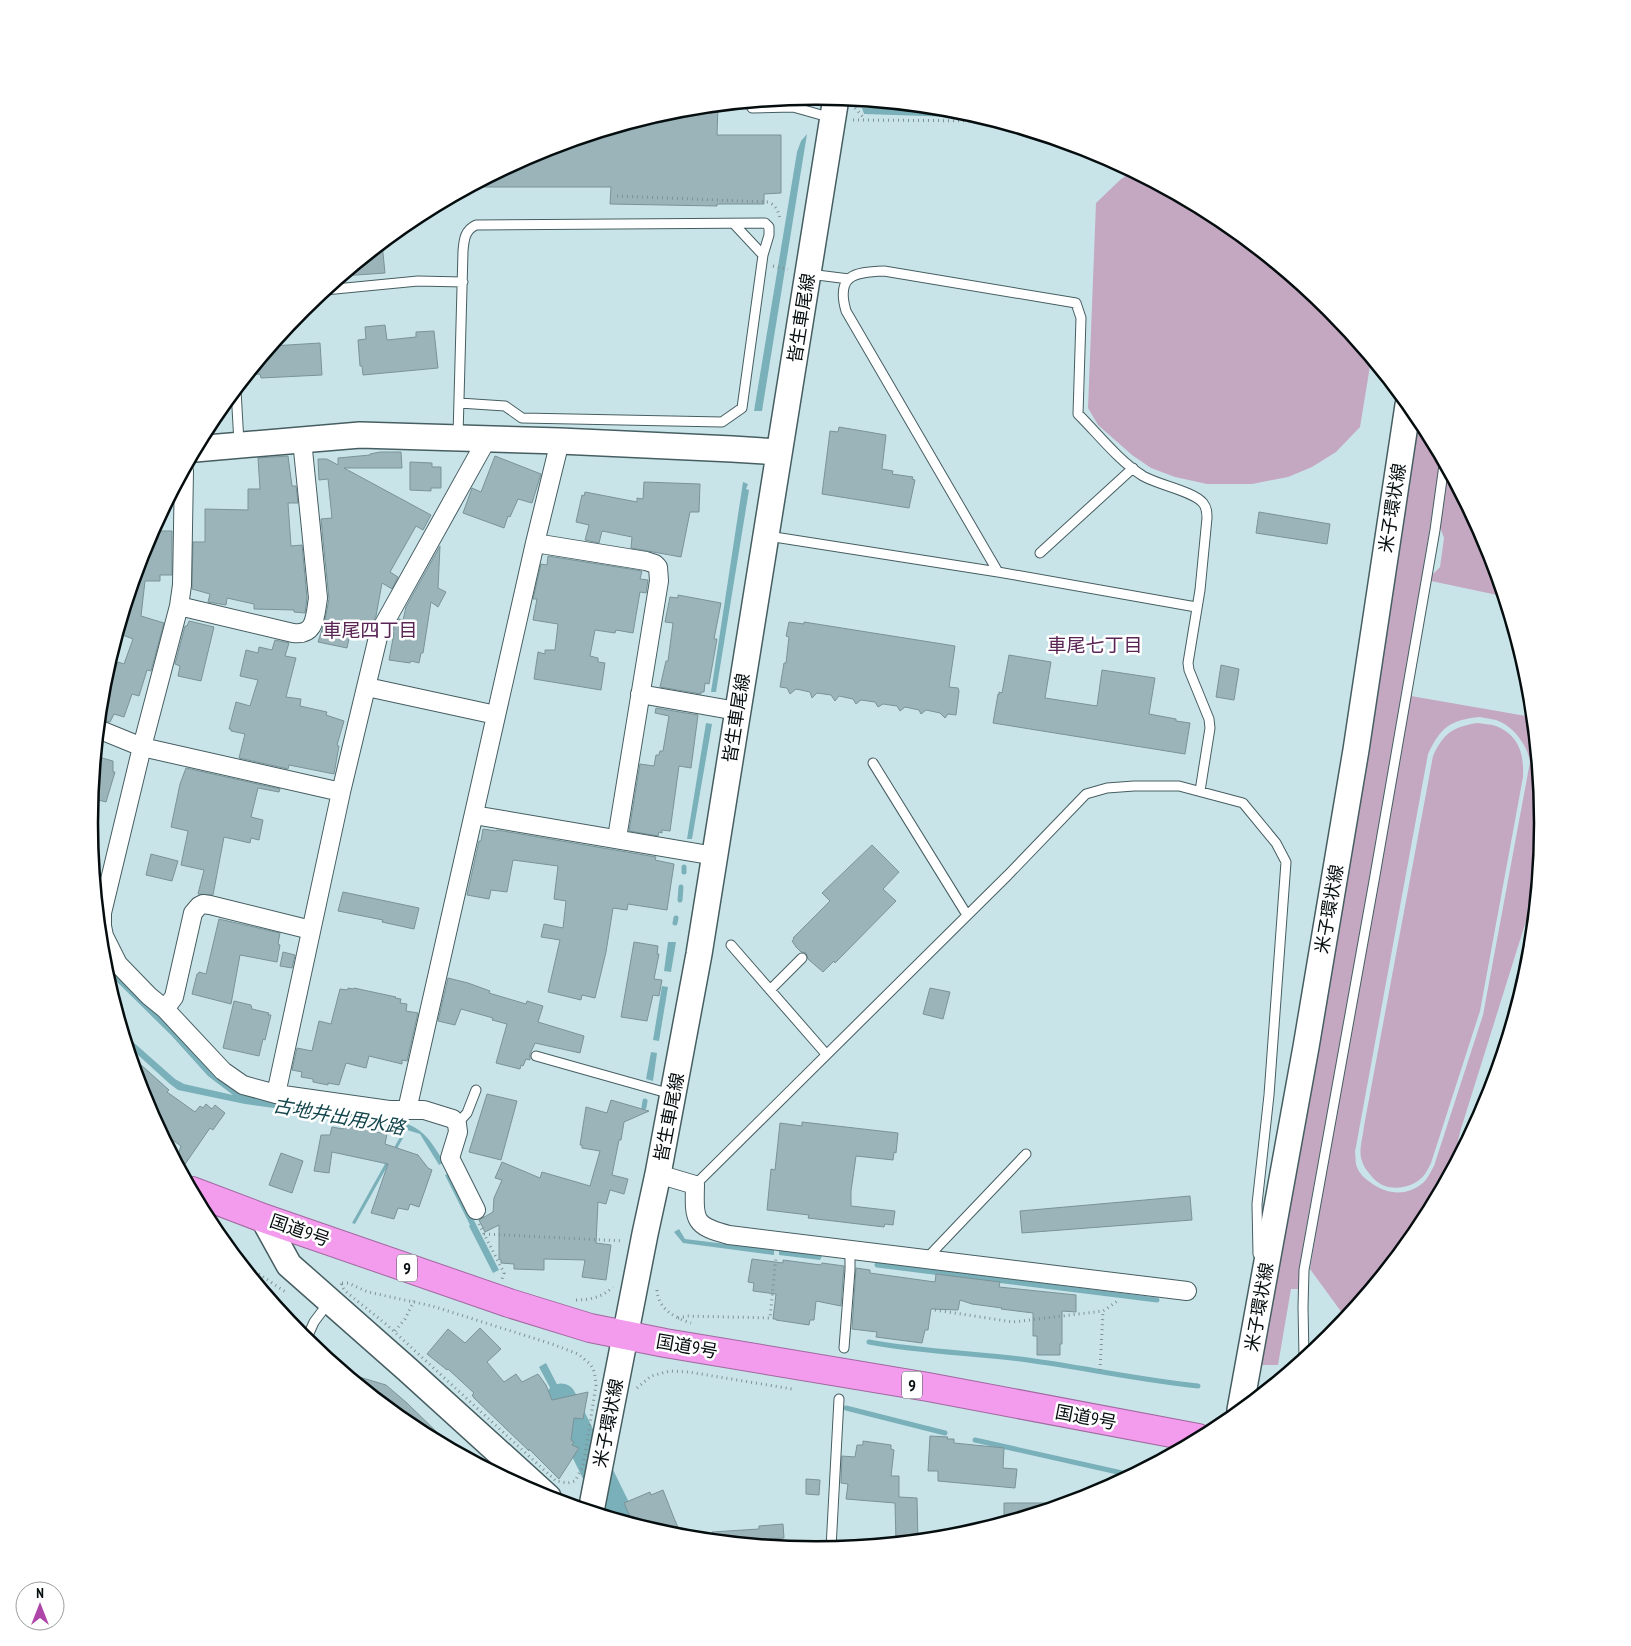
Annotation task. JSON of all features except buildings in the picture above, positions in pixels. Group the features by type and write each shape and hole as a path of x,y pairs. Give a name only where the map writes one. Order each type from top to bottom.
{"highway":[{"name":"国道9号","path":"202,1195 263,1218 509,1303 590,1328 665,1343 928,1387 1188,1436"}],"main road":[{"name":"皆生車尾線","path":"625,1335 658,1174 699,954 779,452 800,272 841,107"},
{"name":"米子環状線","path":"1242,1401 1306,1047 1356,750 1406,416"},
{"path":"204,448 360,435 560,441 779,452"},
{"path":"263,1218 289,1265 529,1481"},
{"name":"米子環状線","path":"592,1505 625,1335"}],"street":[{"path":"276,1094 341,792 379,633 486,439"},
{"path":"179,606 292,633 307,632 311,628 314,622 318,598 302,440"},
{"path":"407,1110 535,543 560,441"},
{"path":"103,908 142,747 179,606 182,585 184,483"},
{"path":"535,543 646,561 655,564 660,571 617,838"},
{"path":"367,687 496,715"},
{"path":"640,694 737,711"},
{"path":"104,731 142,747 341,792"},
{"path":"474,815 714,856"},
{"path":"165,1009 174,997 193,912 199,906 204,904 210,905 311,930"},
{"path":"108,944 118,964 149,996 165,1009 223,1071 243,1086 276,1094 389,1110 424,1110 453,1119 457,1124 458,1132 450,1158 476,1210"},
{"path":"658,1174 695,1185 695,1214 702,1226 729,1235 1187,1291"}],"lane":[{"path":"816,105 841,107"},
{"path":"458,438 459,403 463,282 464,239 470,228 476,225 765,223 769,228 769,235 763,255 742,408 722,422 522,418 505,406 459,403"},
{"path":"734,224 763,255"},
{"path":"998,572 846,312 842,291 850,277 862,272 884,271 1069,300 1076,303 1081,318 1078,414 1133,468 1144,476 1194,496 1203,502 1207,510 1200,590 1188,662 1189,670 1209,719 1210,728 1200,791"},
{"path":"800,272 849,280"},
{"path":"336,289 418,281 463,282"},
{"path":"237,399 239,446"},
{"path":"1040,553 1133,468"},
{"path":"1304,1349 1304,1270 1377,862 1443,474"},
{"path":"765,536 998,572 1196,607"},
{"path":"873,763 967,915"},
{"path":"695,1185 1086,794 1107,788 1180,786 1243,803 1276,843 1286,862 1258,1204 1258,1254 1265,1272"},
{"path":"731,945 826,1054"},
{"path":"770,990 802,958"},
{"path":"536,1056 673,1095"},
{"path":"457,1124 467,1114 476,1090"},
{"path":"926,1259 1026,1154"},
{"path":"844,1348 850,1249"},
{"path":"309,1332 314,1322 330,1301"},
{"path":"831,1540 840,1399"}],"path":[{"path":"841,107 863,120 968,122"},
{"path":"773,267 800,272"},
{"path":"476,1210 476,1219 504,1273 502,1280"},
{"path":"484,1234 627,1241"},
{"path":"677,1318 687,1316 770,1318 778,1240"},
{"path":"494,1278 510,1282"},
{"path":"593,1368 596,1385 583,1466 575,1481 568,1483 556,1481 394,1332 341,1286 342,1284 348,1284 368,1292 414,1301 552,1344 578,1354 593,1368 598,1369"},
{"path":"569,1300 596,1298 616,1284"},
{"path":"935,1310 1013,1322 1103,1311 1120,1299 1128,1284"},
{"path":"657,1287 657,1294 661,1305 677,1318 694,1324"},
{"path":"595,1304 596,1298"},
{"path":"394,1332 414,1301"},
{"path":"1100,1370 1103,1311"},
{"path":"670,1321 672,1315"},
{"path":"583,1358 584,1352"},
{"path":"658,1373 660,1366"},
{"path":"634,1396 637,1388 646,1378 670,1371 689,1372 800,1390"},
{"path":"639,1377 646,1378"}],"shaded area":[{"path":"1126,176 1174,201 1253,253 1323,315 1370,368 1360,427 1336,452 1312,467 1288,477 1252,484 1207,484 1175,477 1151,468 1132,455 1098,425 1088,408 1096,203"},
{"path":"1414,427 1439,469 1414,626 1369,892 1305,1234 1300,1289 1291,1289 1278,1365 1258,1365"},
{"path":"1447,482 1479,548 1496,595 1431,581 1432,575 1440,567 1444,538 1440,527"},
{"path":"1411,696 1525,716 1532,776 1534,823 1532,870 1527,919 1457,1144 1412,1222 1385,1260 1341,1311 1310,1269","holes":["1480,717 1496,720 1518,736 1526,749 1530,762 1483,1015 1434,1166 1425,1180 1417,1187 1404,1192 1390,1192 1383,1190 1362,1176 1356,1165 1355,1152 1428,754 1437,737 1448,726 1470,718"]},
{"path":"1477,723 1496,726 1510,735 1519,747 1523,761 1523,777 1480,1011 1431,1163 1425,1174 1414,1183 1399,1188 1392,1188 1378,1183 1363,1164 1361,1148 1364,1126 1433,756 1449,733 1455,729"}],"water":[{"path":"862,108 909,111 942,117 864,114"},
{"path":"807,134 762,411 754,411 797,152 801,141"},
{"path":"743,482 748,484 746,489 749,490 716,692 711,692"},
{"path":"706,723 712,724 692,839 687,839"},
{"path":"668,942 676,942 671,972 664,971"},
{"path":"110,953 163,1017 216,1074 396,1119 425,1135 444,1162 439,1165 420,1134 388,1124 245,1104 178,1090 136,1053 132,1041 175,1079 184,1084 233,1095 208,1076 171,1035 115,980"},
{"path":"662,986 668,987 659,1041 653,1040"},
{"path":"651,1052 657,1053 653,1081 646,1079"},
{"path":"400,1137 403,1138 355,1224 352,1223"},
{"path":"450,1173 499,1270 493,1273 445,1175"},
{"path":"679,1229 685,1239 774,1250 774,1255 683,1243 674,1232"},
{"path":"779,1250 822,1256 820,1260 779,1255"},
{"path":"546,1363 581,1431 579,1442 539,1367"}],"waterway":[{"path":"684,867 684,872"},
{"path":"680,900 681,887"},
{"path":"675,923 676,918"},
{"path":"644,1107 645,1101"},
{"path":"877,1265 1157,1300"},
{"path":"869,1342 1028,1360 1155,1381 1198,1386"},
{"name":"古地井出用水路","path":"561,1399 617,1513"},
{"path":"846,1408 945,1433"},
{"path":"975,1440 1120,1473"}],"district":[{"name":"車尾四丁目","path":"370,630"},
{"name":"車尾七丁目","path":"1095,645"}]}
